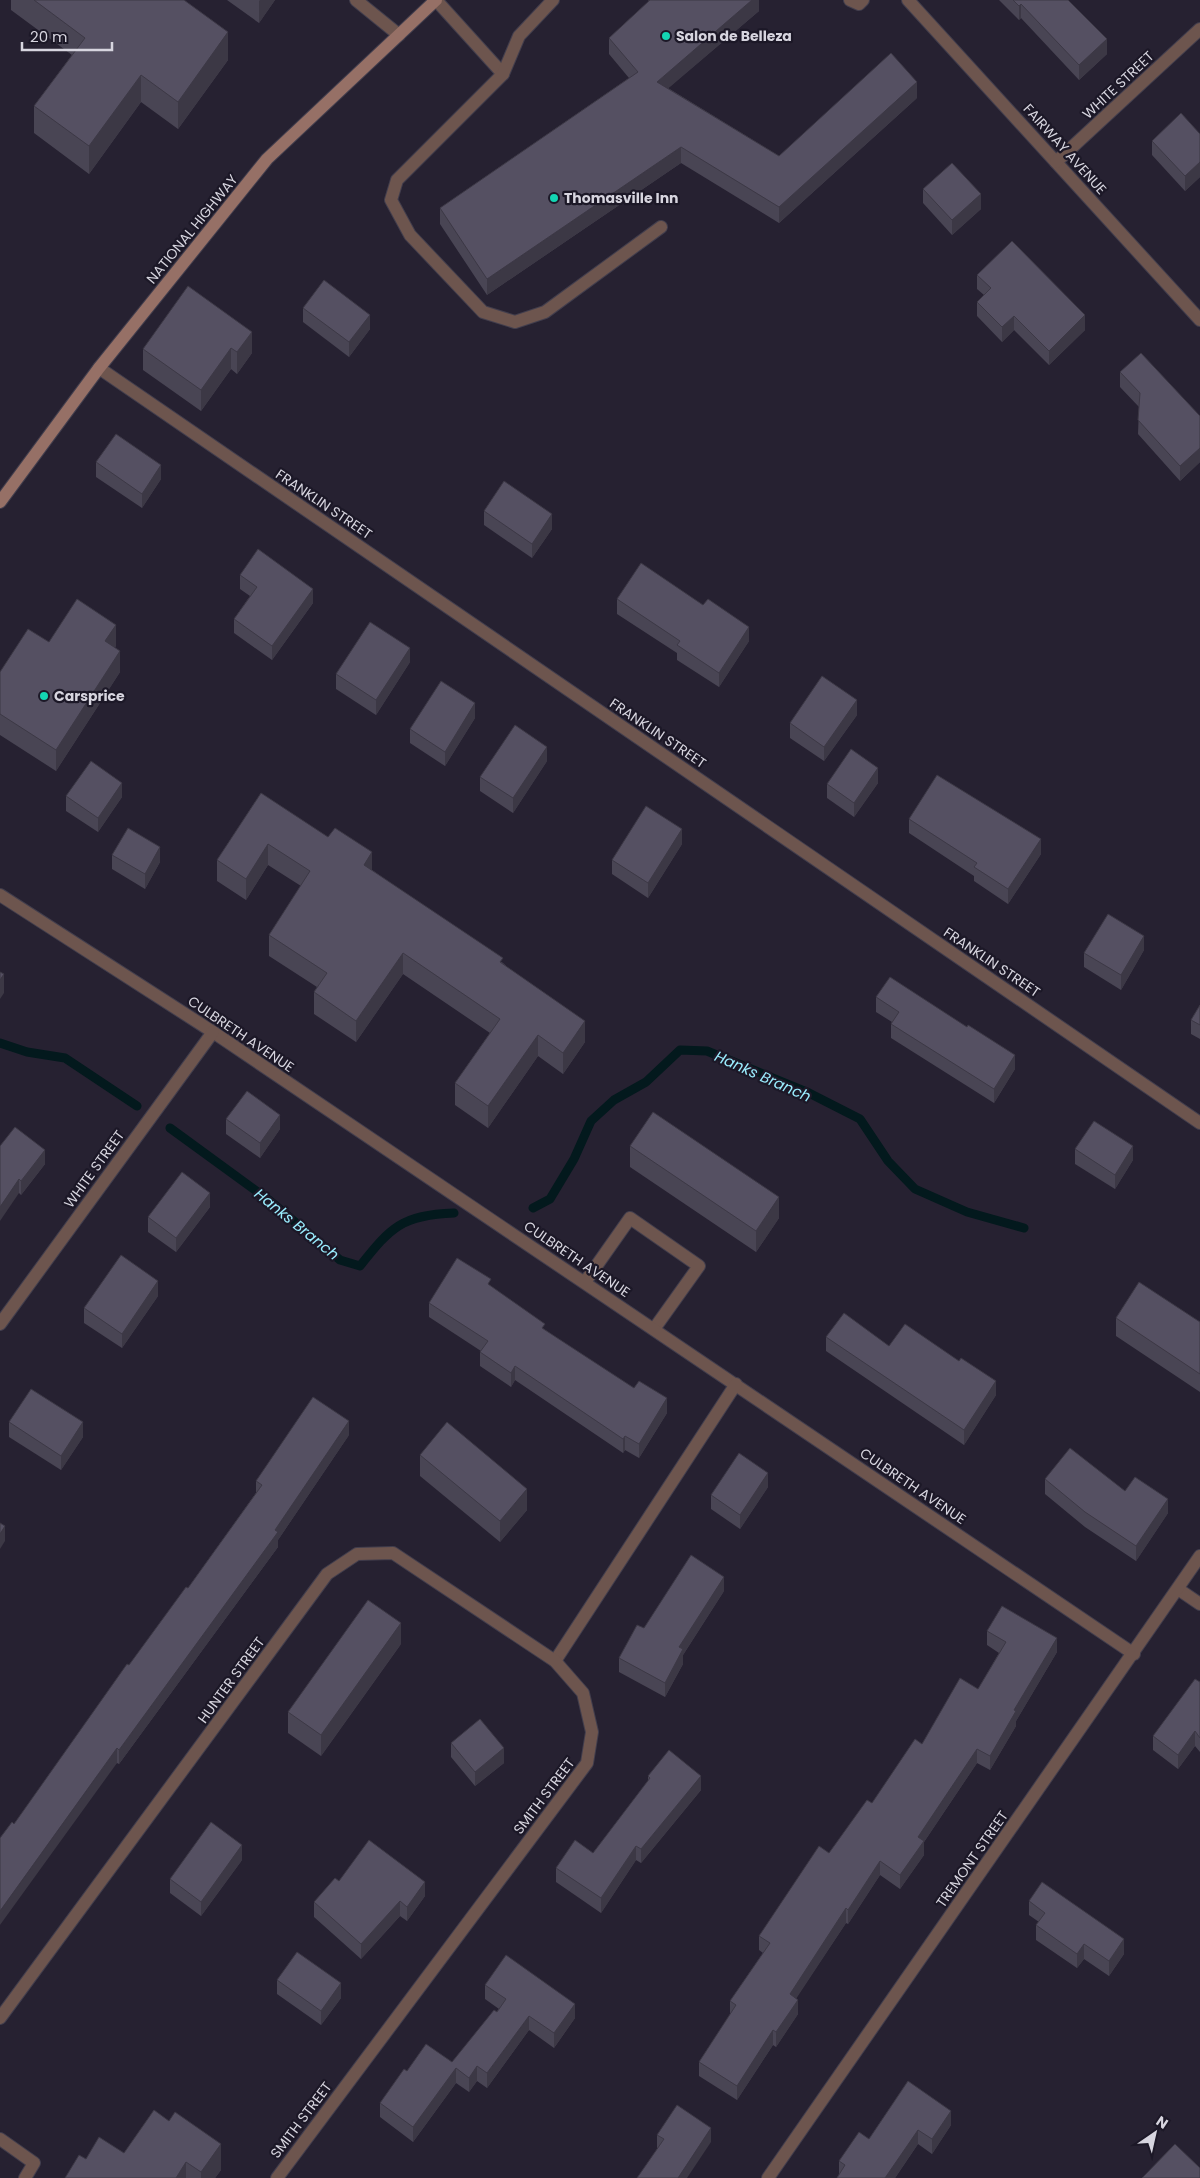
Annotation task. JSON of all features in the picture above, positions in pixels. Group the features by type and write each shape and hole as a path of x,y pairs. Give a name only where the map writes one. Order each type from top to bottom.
{"main road":[{"name":"NATIONAL HIGHWAY","path":"0,502 99,368 267,158 436,0"}],"street":[{"path":"356,0 398,35"},
{"path":"436,0 504,74"},
{"path":"553,0 519,36 504,74 397,180 391,200 410,235 483,312 515,322 545,312 661,226"},
{"path":"850,0 859,4 863,0"},
{"name":"FAIRWAY AVENUE","path":"908,0 1200,320"},
{"name":"WHITE STREET","path":"1056,162 1200,29"},
{"name":"FRANKLIN STREET","path":"99,368 1200,1123"},
{"name":"CULBRETH AVENUE","path":"0,895 213,1032 1134,1654"},
{"name":"WHITE STREET","path":"0,1324 213,1032"},
{"path":"585,1282 630,1218 699,1266 654,1329"},
{"path":"555,1661 736,1384"},
{"name":"HUNTER STREET","path":"0,2018 327,1574 357,1554 393,1553 555,1661"},
{"name":"TREMONT STREET","path":"768,2178 1134,1654 1200,1556"},
{"path":"1178,1589 1200,1604"},
{"name":"SMITH STREET","path":"276,2178 587,1763 592,1732 583,1693 555,1661"},
{"path":"0,2139 34,2163 25,2178"}],"building":[{"path":"34,0 184,0 228,32 178,102 141,75 89,146 34,106 85,38"},
{"name":"Thomasville Inn","path":"650,0 752,0 657,82 779,156 891,53 917,82 779,207 681,147 487,279 440,208 638,72 609,38"},
{"path":"1013,0 1068,0 1107,39 1079,65 1021,4 1019,6"},
{"path":"1181,113 1200,134 1200,162 1185,176 1152,141"},
{"path":"952,163 981,194 952,220 923,189"},
{"path":"1012,241 1085,315 1049,351 1014,316 1002,327 977,302 991,288 977,275"},
{"path":"324,280 370,315 349,342 303,308"},
{"path":"188,286 252,332 237,352 231,348 201,390 143,349"},
{"path":"1141,353 1200,416 1200,448 1180,466 1138,420 1140,393 1120,372"},
{"path":"116,434 161,465 142,494 96,462"},
{"path":"504,481 552,514 532,544 484,511"},
{"path":"258,549 313,589 272,646 234,619 257,587 240,575"},
{"path":"641,563 703,605 708,599 749,627 719,673 677,645 680,641 617,599"},
{"path":"77,599 116,625 105,641 120,651 56,750 0,714 0,672 28,629 49,642"},
{"path":"370,622 410,648 376,700 336,674"},
{"path":"822,676 857,700 824,747 790,723"},
{"path":"441,681 475,703 445,752 410,729"},
{"path":"515,725 547,747 513,798 480,777"},
{"path":"851,749 878,768 854,803 827,784"},
{"path":"91,761 122,783 98,818 66,796"},
{"path":"937,775 1041,839 1008,889 974,867 977,863 909,819"},
{"path":"261,793 328,837 335,828 372,852 364,865 503,958 500,962 585,1021 563,1053 538,1035 488,1106 455,1083 500,1019 403,953 356,1021 314,992 327,973 269,935 310,871 268,844 246,879 217,860"},
{"path":"646,806 682,829 648,883 612,860"},
{"path":"128,828 160,847 145,874 112,855"},
{"path":"1108,914 1144,936 1121,975 1084,953"},
{"path":"0,972 4,974 0,980"},
{"path":"890,977 967,1027 968,1025 1015,1055 994,1089 891,1024 899,1012 876,997"},
{"path":"1200,1005 1200,1025 1191,1020"},
{"path":"247,1091 280,1115 260,1143 226,1119"},
{"path":"653,1112 779,1197 756,1231 630,1146"},
{"path":"1094,1121 1133,1146 1115,1175 1075,1149"},
{"path":"15,1127 45,1150 21,1181 19,1179 0,1207 0,1146"},
{"path":"182,1172 210,1193 176,1238 148,1217"},
{"path":"121,1255 158,1281 122,1334 84,1308"},
{"path":"457,1258 491,1279 488,1284 545,1324 542,1328 634,1388 639,1381 667,1398 639,1444 625,1436 623,1439 515,1366 511,1373 480,1352 488,1341 429,1303"},
{"path":"1139,1282 1200,1322 1200,1374 1116,1318"},
{"path":"844,1313 889,1346 905,1324 959,1361 961,1358 996,1381 964,1430 826,1337"},
{"path":"31,1389 83,1422 61,1456 9,1422"},
{"path":"313,1397 349,1421 275,1530 278,1532 119,1750 117,1748 0,1911 0,1838 12,1822 14,1824 127,1664 129,1665 186,1587 188,1588 262,1485 256,1481"},
{"path":"447,1422 527,1489 500,1521 420,1455"},
{"path":"1070,1448 1125,1491 1135,1477 1168,1499 1136,1546 1085,1512 1045,1479"},
{"path":"739,1453 768,1473 740,1515 711,1495"},
{"path":"0,1523 5,1526 0,1534"},
{"path":"691,1555 724,1577 679,1647 683,1649 665,1683 619,1658 637,1625 644,1628"},
{"path":"368,1600 401,1623 321,1735 288,1712"},
{"path":"1002,1606 1057,1638 1014,1710 1016,1711 990,1756 977,1749 918,1837 924,1841 900,1875 880,1861 848,1910 846,1908 790,1994 798,2000 776,2032 773,2030 737,2086 699,2062 736,2005 730,2001 770,1943 759,1936 819,1846 829,1853 867,1800 872,1803 915,1739 922,1744 960,1678 978,1689 1006,1642 987,1631"},
{"path":"1195,1679 1200,1682 1200,1738 1195,1731 1178,1755 1153,1736"},
{"path":"480,1719 504,1748 475,1772 451,1743"},
{"path":"669,1750 701,1776 641,1849 636,1846 601,1898 556,1868 575,1840 593,1853"},
{"path":"211,1822 242,1845 201,1902 170,1879"},
{"path":"369,1840 425,1882 407,1907 400,1901 361,1944 314,1902 335,1878 339,1881"},
{"path":"1042,1882 1124,1939 1109,1961 1084,1944 1077,1954 1036,1925 1045,1913 1029,1901"},
{"path":"297,1952 341,1983 321,2011 277,1980"},
{"path":"506,1955 575,2004 554,2033 529,2016 487,2073 477,2066 469,2078 456,2068 413,2127 380,2103 404,2069 407,2071 426,2044 452,2062 494,2010 497,2012 506,1999 485,1985"},
{"path":"908,2081 951,2111 932,2139 918,2130 885,2178 837,2178 845,2165 839,2161 859,2132 869,2139"},
{"path":"677,2105 711,2128 678,2178 637,2178 664,2139 657,2135"},
{"path":"154,2110 169,2121 175,2112 221,2144 201,2172 186,2162 176,2178 65,2178 79,2155 86,2159 99,2137 124,2153"},
{"path":"1175,2144 1200,2168 1200,2178 1142,2178"}],"waterway":[{"name":"Hanks Branch","path":"0,1043 27,1052 65,1058 137,1106"},
{"name":"Hanks Branch","path":"533,1208 550,1199 574,1159 591,1121 614,1100 646,1082 680,1050 707,1051 809,1093 860,1119 888,1161 915,1189 967,1212 1024,1228"},
{"name":"Hanks Branch","path":"170,1128 270,1201 340,1260 360,1266 380,1242 399,1226 410,1220 422,1217 454,1213"}],"place":[{"name":"Salon de Belleza","path":"666,36"},
{"name":"Thomasville Inn","path":"554,198"},
{"name":"Carsprice","path":"44,696"}]}
